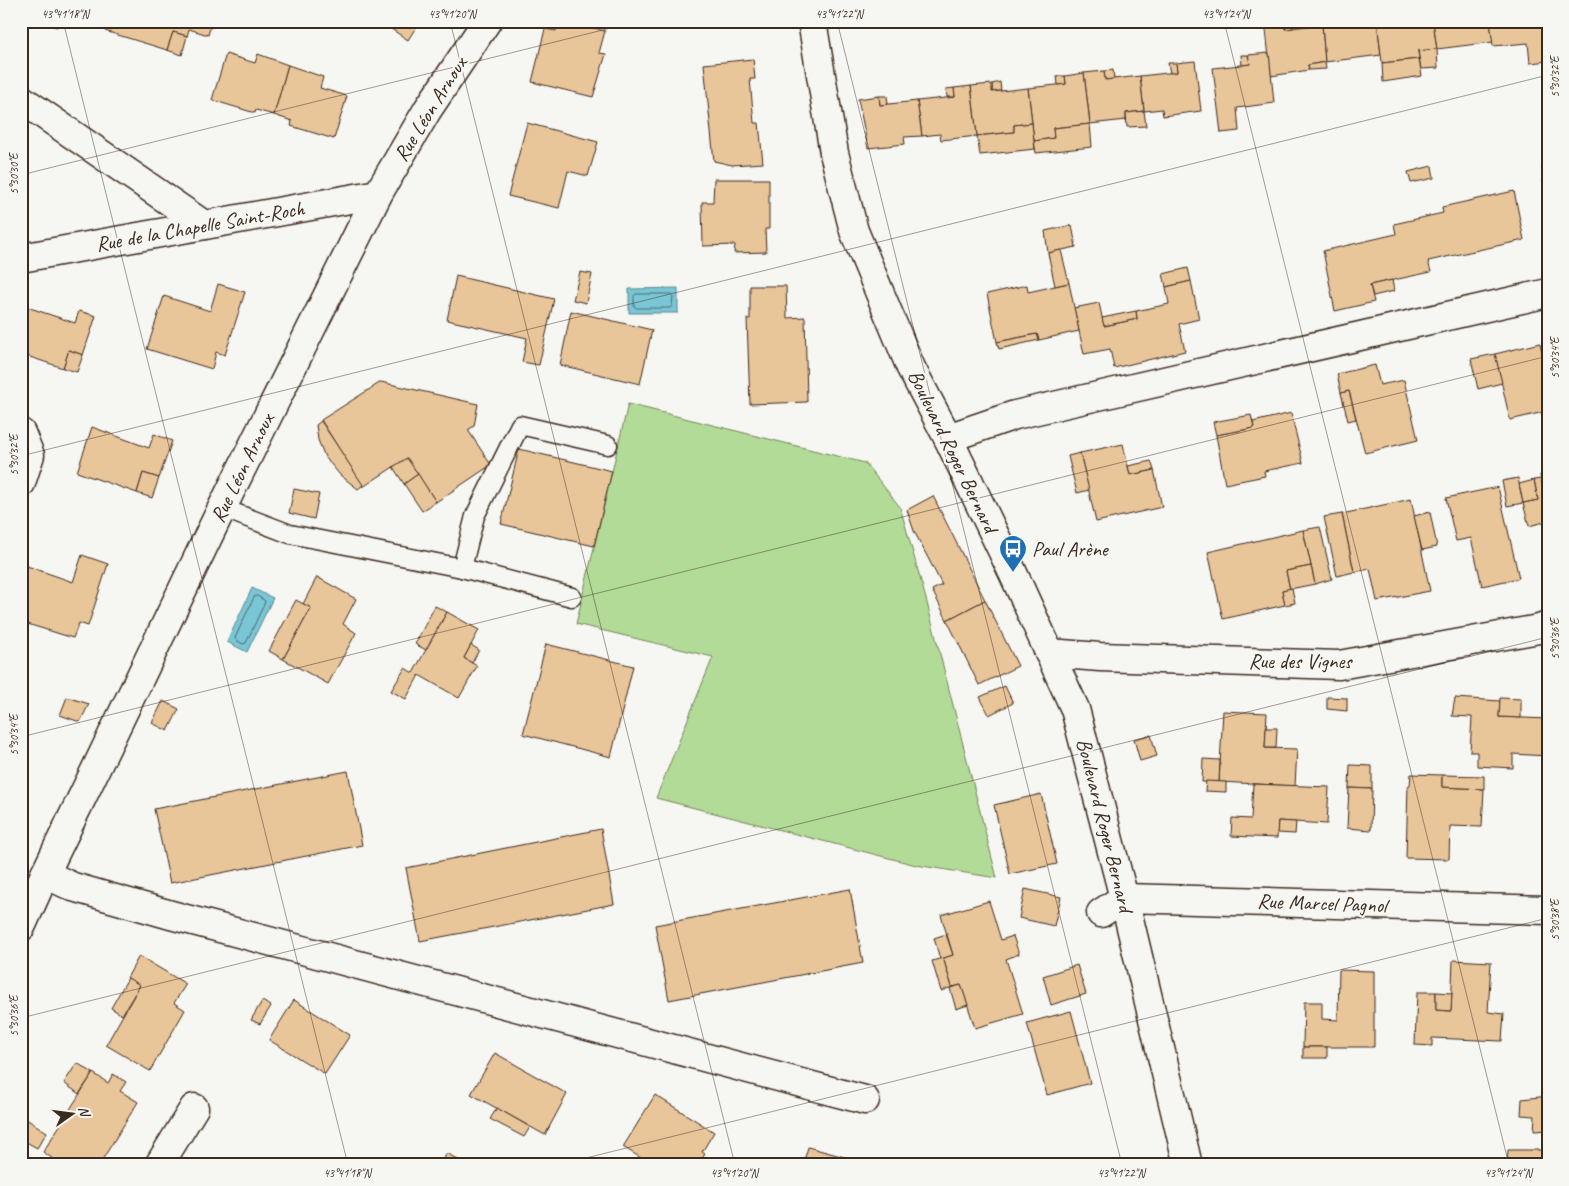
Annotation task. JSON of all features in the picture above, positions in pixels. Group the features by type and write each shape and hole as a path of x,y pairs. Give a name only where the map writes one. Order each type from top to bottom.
{"street":[{"name":"Rue Léon Arnoux","path":"21,927 222,508 378,194 428,110 487,21"},
{"name":"Boulevard Roger Bernard","path":"812,21 834,153 854,231 912,368 1013,573 1075,708 1124,898 1188,1165"},
{"path":"21,99 204,225"},
{"name":"Rue de la Chapelle Saint-Roch","path":"21,258 378,194"},
{"path":"948,438 1015,415 1548,292"},
{"path":"21,433 30,455 21,483"},
{"name":"Rue des Vignes","path":"1049,653 1100,657 1339,665 1548,626"},
{"path":"45,874 73,886 171,915 865,1100"},
{"path":"1101,913 1124,898"},
{"name":"Rue Marcel Pagnol","path":"1124,898 1548,910"},
{"path":"159,1165 194,1108"}],"lane":[{"path":"462,568 475,516 520,425 608,445"},
{"path":"222,508 290,534 462,568 572,597"}],"green space":[{"path":"628,404 865,463 900,507 926,599 997,878 916,865 656,798 713,657 576,624"}],"water":[{"path":"678,288 678,313 629,313 629,289"},
{"path":"252,588 273,598 247,652 227,642"}],"building":[{"path":"40,21 58,21 57,27"},
{"path":"108,21 212,21 208,35 189,29 187,36 173,32 167,50 105,31"},
{"path":"379,21 420,21 408,40"},
{"path":"558,21 569,21 605,31 599,53 606,54 593,97 532,82 545,29 556,31"},
{"path":"1265,21 1284,21 1285,29 1322,24 1325,62 1308,65 1309,70 1271,76"},
{"path":"1284,21 1292,21 1293,28 1285,29"},
{"path":"1349,21 1377,21 1381,55 1325,62 1322,24"},
{"path":"1377,21 1433,21 1437,49 1418,51 1419,59 1382,63"},
{"path":"1433,21 1490,21 1493,42 1437,49"},
{"path":"1490,21 1546,21 1548,61 1530,63 1528,43 1493,46"},
{"path":"173,32 187,36 182,55 167,50"},
{"path":"1437,49 1438,68 1421,69 1418,51"},
{"path":"1269,53 1274,103 1237,108 1239,131 1221,133 1213,68 1250,64 1248,55"},
{"path":"226,54 255,63 258,54 288,65 274,115 256,110 255,113 212,100"},
{"path":"1241,55 1248,55 1250,64 1242,65"},
{"path":"753,59 755,79 750,79 754,123 759,123 763,163 732,165 714,161 704,64"},
{"path":"1419,59 1422,76 1383,82 1382,63"},
{"path":"1195,61 1201,111 1163,116 1162,109 1144,111 1140,76 1177,72 1176,63"},
{"path":"1325,62 1326,69 1309,70 1308,65"},
{"path":"1168,63 1176,63 1177,72 1170,73"},
{"path":"288,65 323,77 320,88 347,96 334,139 291,126 292,121 274,115"},
{"path":"1113,70 1114,79 1105,80 1104,71"},
{"path":"1104,71 1105,80 1140,76 1144,111 1126,113 1126,120 1090,124 1084,73"},
{"path":"1084,73 1090,124 1053,128 1054,138 1034,141 1028,88 1066,84 1065,76"},
{"path":"1057,76 1065,76 1066,84 1058,85"},
{"path":"1000,82 1001,91 992,92 992,84"},
{"path":"992,84 992,92 1028,88 1032,123 1014,125 1014,132 977,136 971,86"},
{"path":"971,86 977,136 941,140 940,134 922,136 917,101 955,97 954,88"},
{"path":"954,88 955,97 947,97 946,89"},
{"path":"879,96 880,105 917,101 922,136 904,137 905,144 868,148 858,99"},
{"path":"879,96 887,96 888,104 880,105"},
{"path":"1144,111 1146,126 1127,127 1126,113"},
{"path":"527,123 598,142 588,176 568,171 559,208 508,196"},
{"path":"1032,123 1035,149 980,155 977,136 1014,132 1014,125"},
{"path":"1090,124 1092,147 1036,153 1034,141 1054,138 1053,128"},
{"path":"1432,166 1434,178 1411,183 1408,172"},
{"path":"1548,166 1548,222 1547,222 1542,167"},
{"path":"714,179 769,179 769,229 765,229 766,252 734,253 735,245 703,246 702,202 713,202"},
{"path":"1514,191 1524,240 1428,261 1431,272 1370,285 1374,302 1335,311 1323,251 1396,234 1394,224 1443,213 1442,207"},
{"path":"1072,225 1076,247 1048,253 1045,231"},
{"path":"1061,250 1069,283 1055,286 1048,253"},
{"path":"1188,268 1191,281 1166,287 1163,274"},
{"path":"580,272 592,274 586,303 573,300"},
{"path":"456,276 554,299 539,365 522,362 527,338 447,320"},
{"path":"1392,280 1394,291 1373,296 1370,285"},
{"path":"1191,281 1199,319 1179,324 1185,351 1114,368 1110,349 1084,354 1074,308 1099,303 1104,326 1137,319 1136,311 1169,304 1166,287"},
{"path":"1069,283 1079,331 1039,340 1037,334 997,342 987,294 1027,285 1028,292"},
{"path":"218,284 245,292 225,355 216,352 212,369 147,349 164,296 210,311"},
{"path":"750,286 786,286 787,318 805,317 807,402 750,404 747,319 750,319"},
{"path":"21,305 75,323 79,311 96,316 83,355 69,350 63,368 21,354"},
{"path":"571,311 652,330 640,384 560,365"},
{"path":"1136,311 1137,319 1104,326 1102,318"},
{"path":"1037,334 1039,340 999,349 997,342"},
{"path":"1540,343 1548,379 1548,411 1510,420 1495,354"},
{"path":"69,350 83,355 77,372 63,368"},
{"path":"1495,354 1502,383 1478,389 1471,359"},
{"path":"1548,360 1548,379 1544,361"},
{"path":"1375,365 1380,385 1404,380 1418,440 1365,453 1349,391 1341,393 1337,374"},
{"path":"381,382 478,404 474,426 468,430 491,465 436,502 407,458 363,487 321,420"},
{"path":"1349,391 1356,419 1348,421 1341,393"},
{"path":"1291,413 1303,463 1264,471 1265,476 1225,484 1216,435 1254,428 1253,422"},
{"path":"1251,415 1254,428 1216,435 1213,422"},
{"path":"321,421 363,485 358,489 340,475 325,457 318,440 316,425"},
{"path":"92,427 149,448 154,434 172,441 159,478 143,473 137,493 77,472"},
{"path":"1123,444 1130,475 1154,470 1162,507 1096,522 1080,453"},
{"path":"519,449 612,471 594,546 501,524"},
{"path":"1080,453 1089,490 1077,493 1068,456"},
{"path":"407,458 418,474 404,484 393,467"},
{"path":"1151,461 1154,470 1130,475 1128,466"},
{"path":"143,473 159,478 152,498 137,493"},
{"path":"1548,473 1548,510 1540,475"},
{"path":"418,474 436,502 422,511 404,484"},
{"path":"1518,478 1523,503 1507,506 1502,481"},
{"path":"1541,479 1548,510 1548,521 1529,526 1523,503 1538,500 1534,480"},
{"path":"1534,480 1538,500 1523,503 1519,484"},
{"path":"1498,487 1519,578 1482,586 1471,538 1456,541 1446,498"},
{"path":"294,489 319,494 314,519 289,513"},
{"path":"933,496 985,600 947,620 932,590 942,585 914,531 907,510"},
{"path":"1411,499 1430,591 1377,601 1370,569 1354,572 1342,514"},
{"path":"1430,512 1437,547 1422,550 1414,516"},
{"path":"1342,514 1354,572 1337,576 1324,517"},
{"path":"1320,527 1332,579 1315,584 1303,530"},
{"path":"1303,530 1311,566 1286,571 1290,589 1282,590 1285,605 1223,619 1208,552"},
{"path":"82,555 108,564 88,626 79,623 73,638 21,622 21,582 27,566 73,582"},
{"path":"1311,566 1315,584 1290,589 1286,571"},
{"path":"317,577 356,599 343,624 356,633 328,684 283,659 311,608 303,604"},
{"path":"1292,588 1295,603 1285,605 1282,590"},
{"path":"296,600 311,608 283,659 269,651"},
{"path":"985,600 1018,666 979,685 947,620"},
{"path":"435,606 447,612 426,650 415,644"},
{"path":"447,612 479,630 464,658 477,666 459,698 419,675 406,699 391,691 405,668 413,673"},
{"path":"546,644 633,666 611,757 523,734"},
{"path":"471,645 479,650 472,663 464,658"},
{"path":"1005,686 1013,703 989,715 980,697"},
{"path":"67,697 89,704 80,722 60,715"},
{"path":"1327,697 1347,698 1347,711 1327,709"},
{"path":"1455,698 1500,701 1499,717 1548,719 1547,756 1513,754 1513,768 1477,766 1477,752 1470,752 1472,717 1452,716"},
{"path":"1500,698 1521,699 1521,718 1499,717"},
{"path":"163,701 179,709 168,731 152,723"},
{"path":"1223,711 1267,713 1265,748 1297,749 1295,786 1219,782"},
{"path":"1266,728 1277,728 1276,748 1265,748"},
{"path":"1151,735 1157,756 1140,761 1134,739"},
{"path":"1203,759 1220,760 1219,782 1202,782"},
{"path":"1350,765 1372,766 1372,789 1349,788"},
{"path":"348,771 362,845 170,883 154,809"},
{"path":"1411,774 1442,775 1442,787 1484,789 1482,827 1450,826 1449,859 1406,858 1408,786 1410,785"},
{"path":"1442,775 1484,776 1484,789 1442,787"},
{"path":"1206,781 1226,782 1226,792 1205,791"},
{"path":"1253,784 1329,787 1327,824 1278,821 1277,838 1231,836 1232,818 1251,819"},
{"path":"1349,788 1372,789 1371,830 1347,828"},
{"path":"1041,794 1057,864 1010,874 994,805"},
{"path":"1278,821 1296,822 1295,834 1277,833"},
{"path":"601,829 614,904 420,941 406,868"},
{"path":"850,889 863,963 669,1000 655,925"},
{"path":"1025,889 1061,897 1054,926 1019,918"},
{"path":"989,901 1001,940 1013,936 1019,954 1006,959 1023,1014 975,1028 961,985 952,987 943,958 953,955 941,915"},
{"path":"946,934 953,955 940,959 934,938"},
{"path":"139,956 186,984 174,1003 185,1010 150,1071 106,1045 140,985 127,978"},
{"path":"943,958 952,987 941,991 932,961"},
{"path":"1453,960 1491,962 1488,1012 1504,1014 1502,1041 1432,1038 1432,1046 1415,1045 1417,992 1436,992 1436,1010 1451,1011"},
{"path":"1077,965 1086,994 1051,1005 1043,976"},
{"path":"1339,970 1374,971 1374,1047 1303,1047 1304,1002 1322,1002 1322,1019 1338,1020"},
{"path":"128,978 140,985 122,1015 111,1008"},
{"path":"961,985 968,1005 956,1009 950,988"},
{"path":"1436,992 1452,993 1451,1011 1436,1010"},
{"path":"294,1000 350,1035 325,1074 269,1040"},
{"path":"262,1001 271,1006 260,1024 251,1020"},
{"path":"1071,1011 1090,1083 1047,1095 1027,1023"},
{"path":"1303,1047 1327,1047 1327,1058 1303,1058"},
{"path":"495,1053 567,1094 545,1135 471,1094"},
{"path":"77,1063 93,1073 79,1094 64,1083"},
{"path":"93,1073 108,1083 113,1074 126,1082 120,1091 138,1102 99,1165 95,1163 93,1165 62,1165 43,1152"},
{"path":"655,1095 714,1132 702,1152 705,1154 698,1165 637,1165 641,1158 623,1147"},
{"path":"1548,1096 1548,1130 1534,1131 1535,1116 1521,1115 1522,1099"},
{"path":"497,1108 530,1127 524,1137 490,1119"},
{"path":"21,1116 47,1132 37,1148 21,1139"},
{"path":"808,1147 848,1158 846,1165 803,1165"},
{"path":"1508,1150 1548,1150 1548,1165 1507,1165"},
{"path":"447,1153 466,1165 440,1165"}],"place":[{"name":"Paul Arène","path":"1013,573"}]}
